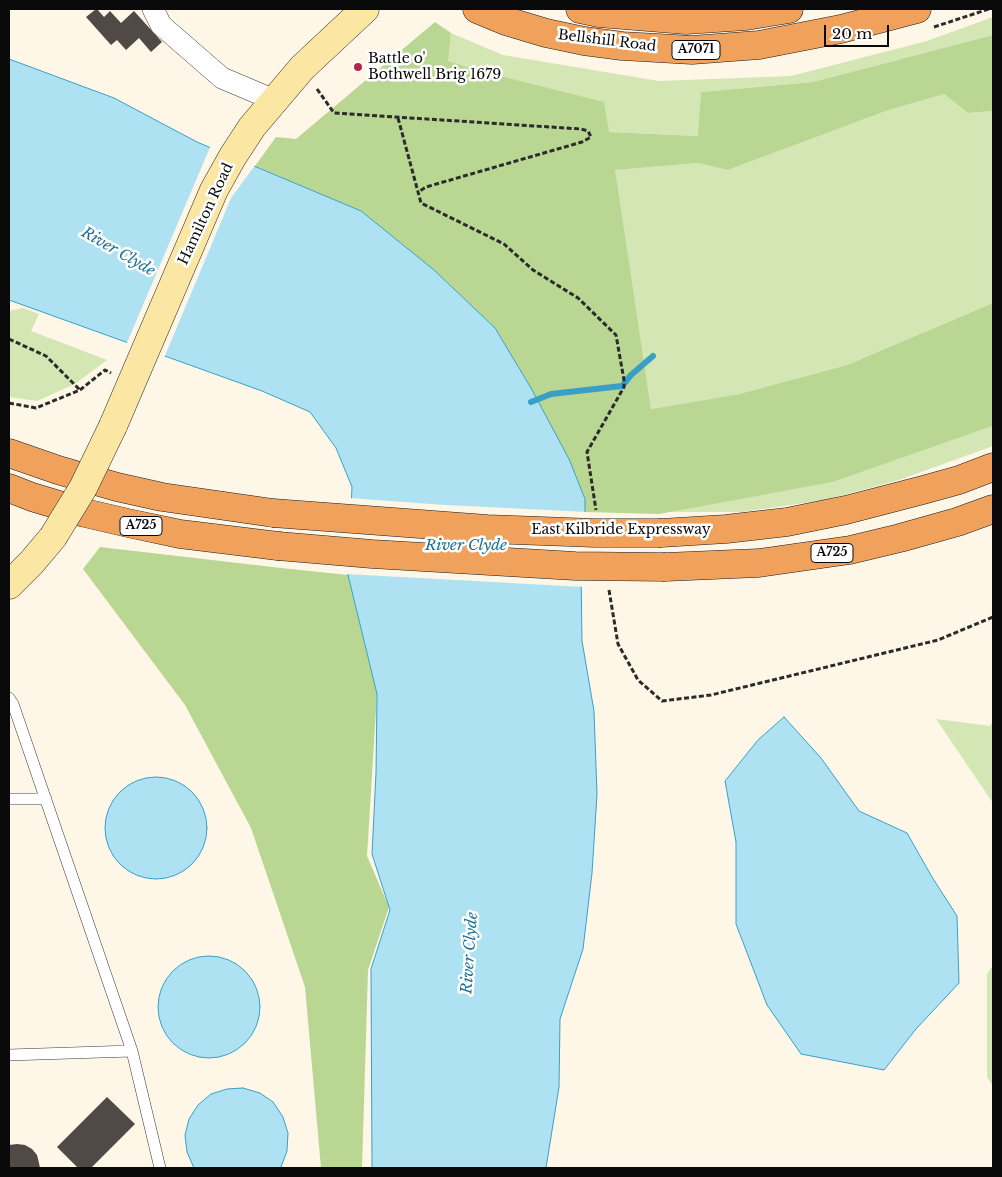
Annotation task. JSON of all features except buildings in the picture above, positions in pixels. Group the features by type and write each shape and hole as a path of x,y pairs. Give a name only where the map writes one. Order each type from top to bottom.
{"highway":[{"name":"Bellshill Road","path":"477,9 514,24 584,41 622,46 692,50 759,45 841,28 917,9"},
{"name":"Bellshill Road","path":"580,9 598,13 686,20 746,16 789,9"},
{"name":"East Kilbride Expressway","path":"9,453 58,470 117,487 162,497 273,513 486,529 595,533 661,533 726,530 787,522 846,510 923,490 958,480 993,466"},
{"name":"A725","path":"9,488 85,513 180,534 278,546 372,554 565,566 665,567 759,563 850,550 957,522 993,509"}],"main road":[{"name":"Hamilton Road","path":"9,585 32,562 53,536 83,488 113,426 123,374 214,190 233,156 252,127 302,68 365,9"}],"street":[{"path":"153,9 161,25 222,78 274,100"}],"lane":[{"path":"9,698 13,704 132,1051 160,1168"},
{"path":"9,798 46,799"},
{"path":"9,1055 132,1051"}],"path":[{"path":"302,68 334,113 581,130 588,132 591,137 582,142 426,187 418,192"},
{"path":"398,118 421,204 504,244 533,270 578,298 616,335 624,387 587,452 598,519"},
{"path":"9,339 46,356 80,390"},
{"path":"9,402 36,408 80,390 105,370 123,374"},
{"path":"608,586 618,644 638,680 662,701 711,695 938,640 993,617"}],"green space":[{"path":"993,17 993,35 813,82 701,92 699,136 609,132 480,71 447,61 451,33 503,55 659,81 791,76 927,41"},
{"path":"435,22 451,33 448,61 480,71 604,102 609,132 698,136 701,92 813,82 993,35 993,111 968,113 944,94 886,111 728,170 698,163 615,170 651,409 739,394 847,365 993,303 993,426 833,482 659,514 585,512 585,499 569,459 531,388 495,328 434,270 361,211 255,166 276,137 296,139"},
{"path":"944,94 968,113 993,111 993,303 847,365 739,394 651,409 614,170 698,163 728,170 886,111"},
{"path":"23,308 39,314 31,331 107,360 75,384 37,401 9,397 9,311"},
{"path":"993,426 993,446 899,480 825,500 742,512 666,512 833,482"},
{"path":"100,547 348,575 377,694 367,856 389,907 368,970 362,1168 321,1168 305,987 251,828 185,705 83,569"},
{"path":"936,719 990,726 993,721 993,803"},
{"path":"993,965 993,1086 987,1077 987,974"}],"water":[{"name":"River Clyde","path":"9,59 114,98 197,142 361,211 434,270 495,328 531,388 569,459 585,499 581,572 582,641 594,711 597,794 592,873 583,949 560,1019 559,1087 546,1168 372,1168 371,969 390,910 372,854 377,694 348,575 352,487 336,448 310,412 262,391 9,300"},
{"path":"784,717 821,758 859,811 907,833 957,916 959,983 916,1029 884,1070 801,1054 767,1005 736,924 736,842 725,781 758,740"},
{"path":"156,777 176,781 192,792 203,808 207,828 203,848 192,864 176,875 156,879 136,875 120,864 109,848 105,828 109,808 120,792 136,781"},
{"path":"209,956 229,960 245,971 256,987 260,1007 256,1027 245,1043 229,1054 209,1058 189,1054 173,1043 162,1027 158,1007 162,987 173,971 189,960"},
{"path":"243,1088 260,1093 273,1102 283,1117 288,1133 287,1151 281,1167 194,1168 187,1152 185,1135 189,1119 198,1105 211,1094 227,1089"}],"pier":[{"path":"211,145 256,164 231,198 164,358 126,345"},
{"path":"349,498 588,512 583,572 584,587 346,574"}],"waterway":[{"path":"531,402 551,394 622,386 631,375 653,356"}],"place":[{"name":"Battle o' Bothwell Brig 1679","path":"358,67"}]}
